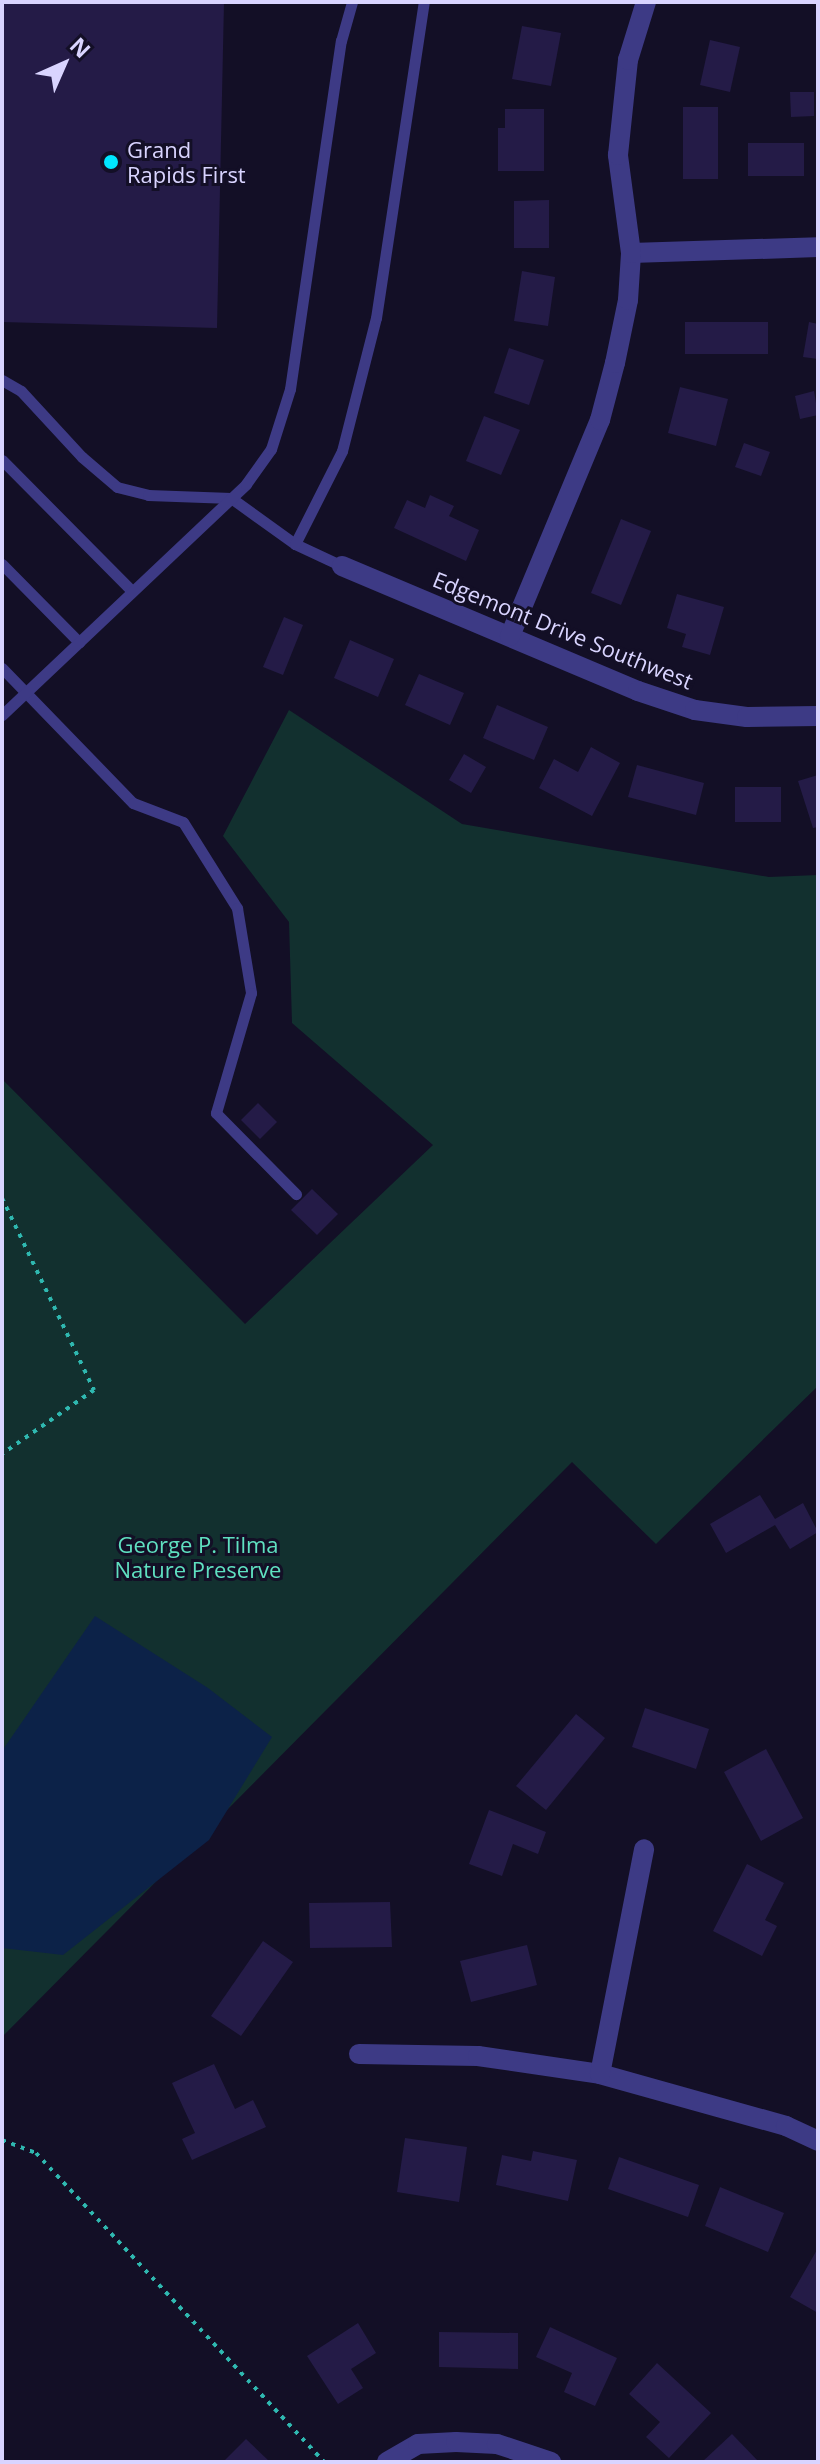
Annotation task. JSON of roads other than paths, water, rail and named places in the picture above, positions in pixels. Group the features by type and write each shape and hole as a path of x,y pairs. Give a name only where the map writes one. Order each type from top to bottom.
{"street":[{"path":"510,636 600,420 628,300 631,253 618,155 628,60 646,2"},
{"path":"631,253 818,247"},
{"name":"Edgemont Drive Southwest","path":"342,566 638,691 695,710 747,717 818,716"},
{"path":"600,2074 644,1849"},
{"path":"359,2054 478,2056 600,2074 786,2126 818,2141"},
{"path":"387,2462 418,2444 456,2442 497,2444 551,2462"}],"lane":[{"path":"2,715 231,498 271,449 287,401 341,41 352,2"},
{"path":"295,544 342,451 376,318 424,2"},
{"path":"2,380 21,391 82,457 117,487 148,495 231,498 295,544 342,566"},
{"path":"2,460 132,591"},
{"path":"2,564 79,642"},
{"path":"2,668 133,803 183,822 237,908 251,993 216,1113 296,1194"}],"water":[{"path":"95,1616 208,1688 272,1737 209,1840 63,1955 2,1948 2,1751"}],"place":[{"name":"Grand Rapids First","path":"111,162"}],"park label":[{"name":"George P. Tilma Nature Preserve","path":"198,1556"}]}
